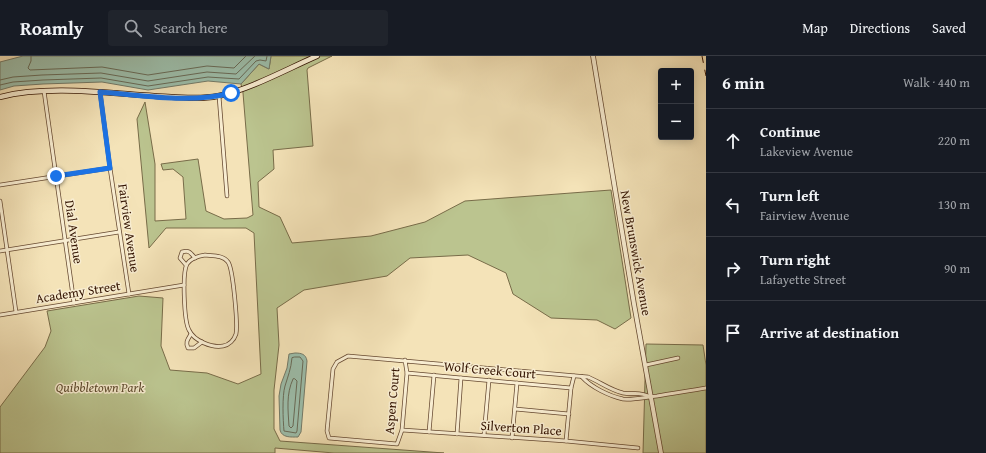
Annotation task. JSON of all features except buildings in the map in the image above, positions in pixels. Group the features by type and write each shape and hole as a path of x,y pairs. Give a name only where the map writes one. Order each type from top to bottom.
{"main road":[{"path":"0,97 18,93 44,91 100,92 173,97 219,96 250,86 317,56"}],"street":[{"name":"New Brunswick Avenue","path":"592,56 633,298 646,365 650,397 661,453"},
{"name":"Dial Avenue","path":"44,91 74,303"},
{"name":"Fairview Avenue","path":"100,92 129,294"},
{"path":"219,96 227,196"},
{"path":"0,185 110,168"},
{"path":"0,201 16,312"},
{"path":"0,251 119,232"},
{"path":"186,266 180,258 182,252 186,250 190,251 194,258"},
{"path":"205,255 222,257 229,263 232,273 236,332 230,343 223,346 213,346 202,342 191,334 187,324 184,285 186,266 194,258 205,255"},
{"name":"Academy Street","path":"0,315 184,285"},
{"path":"191,334 186,344 188,348 194,348 202,342"},
{"name":"Aspen Court","path":"405,360 407,373 402,430 397,444 329,438 327,431 333,369 337,362 348,356 405,360 582,376 588,377 613,390 625,393 643,393 650,397"},
{"path":"646,365 678,358"},
{"name":"Wolf Creek Court","path":"407,373 571,388"},
{"path":"429,432 434,375"},
{"path":"566,441 571,388 574,376"},
{"path":"582,376 586,381 610,395 622,399 650,397 706,388"},
{"path":"457,434 462,378"},
{"path":"484,436 489,380"},
{"path":"512,438 517,383"},
{"path":"515,409 568,414"},
{"name":"Silverton Place","path":"402,430 566,441 638,448"}],"green space":[{"name":"Quibbletown Park","path":"271,56 332,56 308,68 307,70 313,146 273,150 274,169 258,182 259,207 280,217 292,243 371,236 425,222 465,201 611,190 631,318 615,329 597,320 551,318 513,294 506,273 468,255 410,258 387,276 304,290 277,308 279,345 274,390 274,429 280,441 444,453 334,453 275,448 275,453 0,453 0,407 45,347 51,331 47,311 139,296 163,298 161,346 170,370 207,373 238,384 261,374 254,233 246,228 166,228 149,248 137,119 145,102 155,164 155,221 186,219 183,177 173,169 163,170 161,164 198,159 206,211 224,219 247,218 253,215 241,84 259,64 269,69"},
{"path":"646,344 703,345 706,365 706,453 643,453"}],"water":[{"path":"23,56 271,56 269,69 259,64 241,84 208,81 148,90 102,82 14,86 0,90 0,62"},
{"path":"289,354 303,354 307,361 301,432 298,437 285,436 280,430 279,396 281,384 287,368"}],"railway":[{"path":"702,56 706,76"}],"route":[{"path":"56,176 110,168 100,92 195,98 219,96 231,93"}]}
